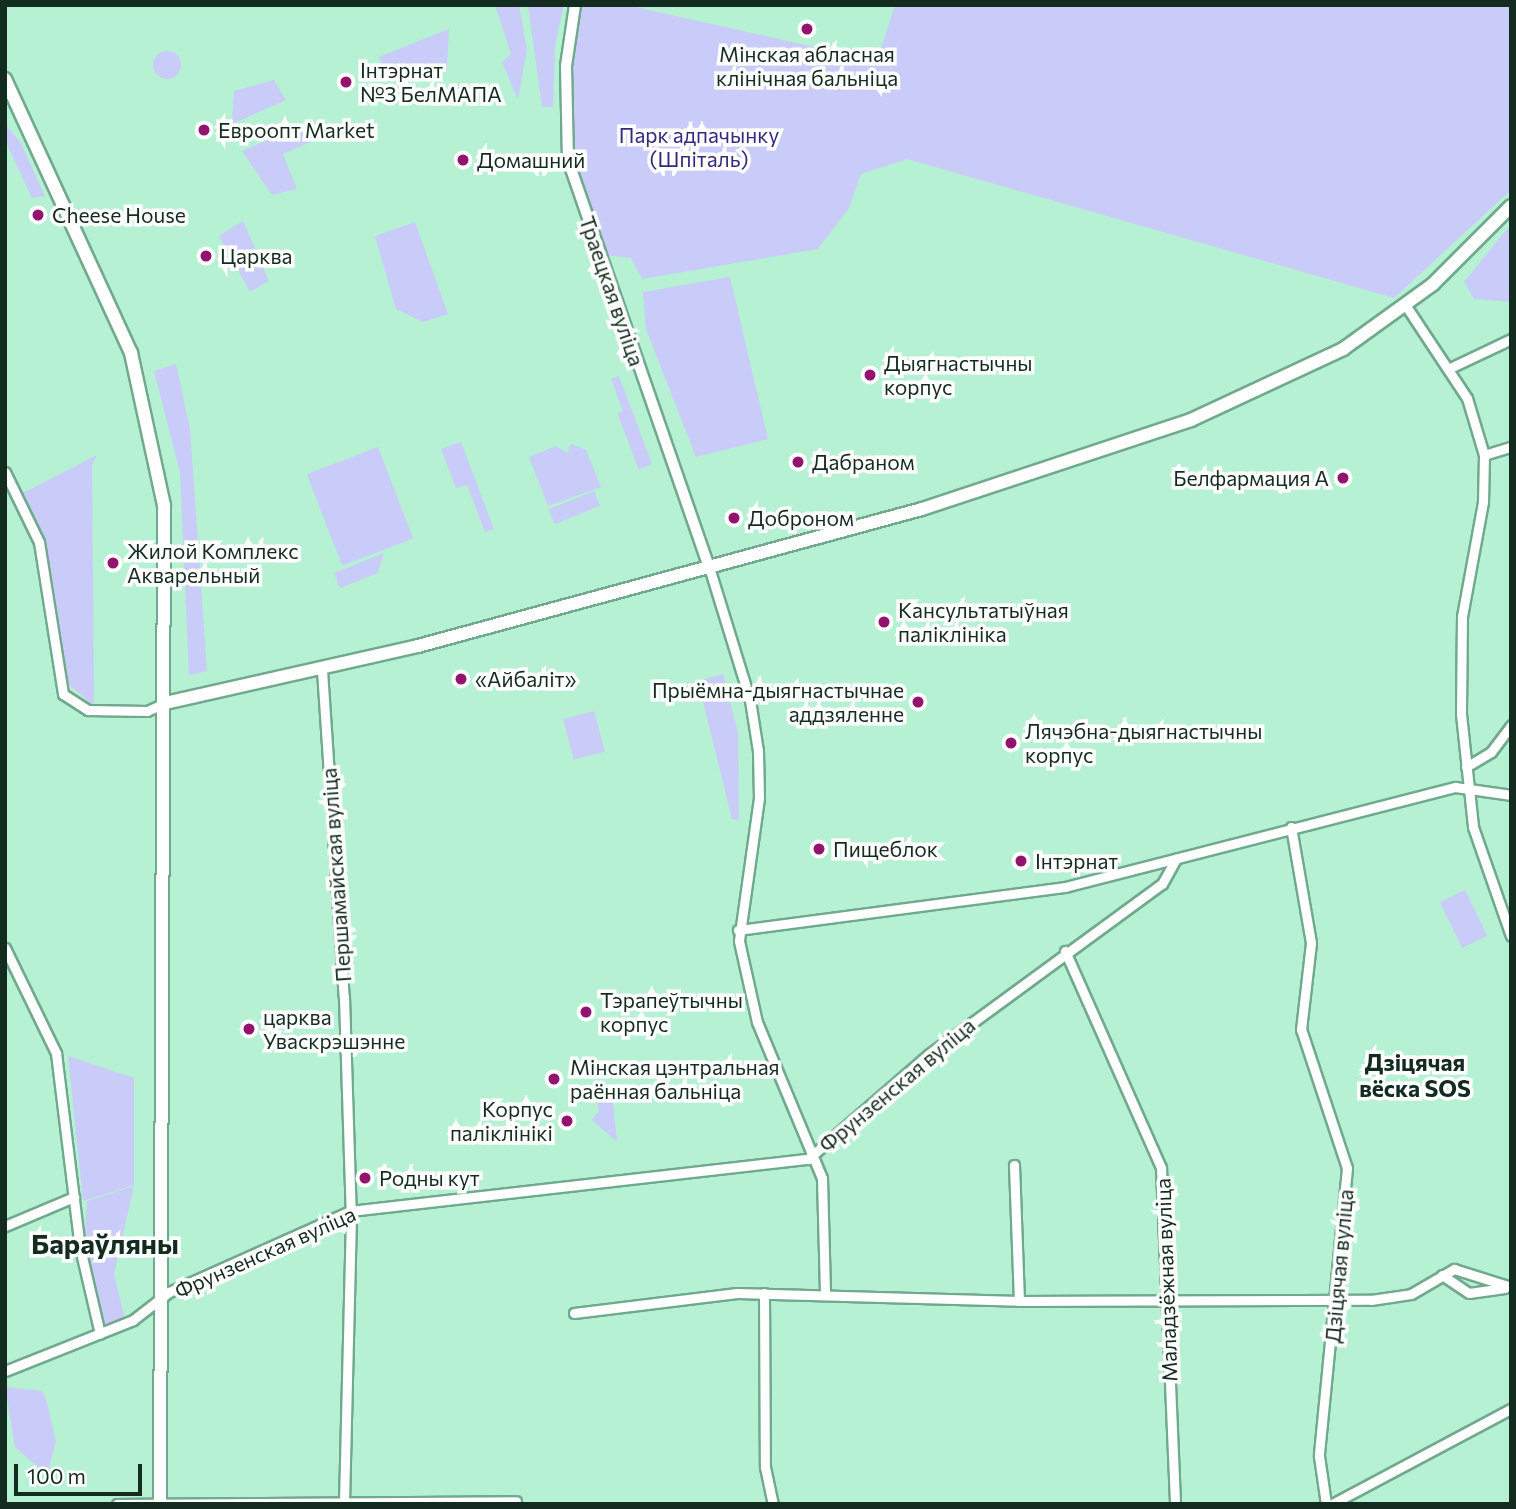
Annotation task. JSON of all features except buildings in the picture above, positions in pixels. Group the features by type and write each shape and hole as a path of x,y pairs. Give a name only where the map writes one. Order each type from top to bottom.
{"main road":[{"path":"5,79 131,353 150,420 166,528 160,1502"},
{"path":"165,703 322,670 709,567 1011,482 1191,420 1295,375 1406,306 1511,206"}],"street":[{"name":"Траецкая вуліца","path":"575,5 566,66 568,160 709,567"},
{"path":"1406,306 1450,368 1467,398 1484,455 1483,502 1462,616 1467,786 1473,827 1511,936"},
{"path":"1450,368 1511,339"},
{"path":"1484,455 1511,447"},
{"path":"5,472 36,529 63,694 83,709 108,712 147,711 165,703"},
{"path":"709,567 747,689 758,751 758,798 738,930 757,1022 813,1156 828,1226 825,1292"},
{"name":"Першамайская вуліца","path":"322,670 344,997 350,1210 344,1500"},
{"path":"1466,767 1491,752 1511,726"},
{"path":"738,930 1065,887 1291,827 1467,786 1511,795"},
{"name":"Дзіцячая вуліца","path":"1291,827 1311,943 1301,1029 1347,1168 1319,1456 1326,1504"},
{"name":"Фрунзенская вуліца","path":"5,1371 100,1334 160,1303 169,1292 350,1210 813,1156 883,1092 1065,951 1162,884 1176,859"},
{"path":"5,948 56,1053 74,1198 100,1334"},
{"name":"Маладзёжная вуліца","path":"1065,951 1157,1149 1175,1504"},
{"path":"1014,1165 1018,1301"},
{"path":"5,1226 74,1198"},
{"path":"574,1313 764,1293 825,1292 959,1300 1335,1301 1401,1297 1454,1269 1510,1287"},
{"path":"1442,1275 1469,1293 1510,1287"},
{"path":"764,1293 765,1467 773,1504"},
{"path":"1332,1504 1511,1409"},
{"path":"117,1504 344,1500 516,1501"}],"green space":[{"path":"495,5 519,5 527,49 518,100 502,62 511,54"},
{"path":"528,5 564,5 555,45 553,107 542,107"},
{"name":"Парк адпачынку (Шпіталь)","path":"581,5 627,5 877,61 895,5 1511,5 1511,190 1394,298 907,159 861,174 849,208 818,249 642,279 631,258 607,255 573,158 571,65"},
{"path":"449,29 447,69 386,74 379,57"},
{"path":"167,51 177,55 181,65 177,75 167,79 157,75 153,65 157,55"},
{"path":"274,80 286,100 232,124 234,91"},
{"path":"309,122 317,139 283,154 297,189 272,195 242,151"},
{"path":"5,124 21,143 45,196 32,198 5,140"},
{"path":"243,221 269,281 250,292 219,236"},
{"path":"415,222 448,314 423,322 396,309 375,236"},
{"path":"1511,224 1511,302 1474,299 1464,282"},
{"path":"730,277 768,439 696,457 646,329 643,292"},
{"path":"176,364 190,429 207,671 189,675 180,472 154,371"},
{"path":"619,376 652,464 639,470 617,413 623,411 611,379"},
{"path":"461,442 494,529 485,532 467,485 456,488 441,449"},
{"path":"571,444 586,450 601,487 548,506 529,457 556,446 567,453"},
{"path":"378,447 413,538 342,566 307,474"},
{"path":"97,455 92,465 94,706 62,679 52,581 23,493"},
{"path":"594,491 600,506 555,524 549,509"},
{"path":"384,553 378,573 340,588 334,573"},
{"path":"723,674 738,733 739,820 732,819 698,681"},
{"path":"594,711 605,752 574,760 563,719"},
{"path":"1465,890 1487,936 1462,948 1440,902"},
{"path":"68,1056 134,1078 134,1185 83,1201"},
{"path":"612,1094 617,1142 592,1120 599,1111 596,1096"},
{"path":"134,1186 114,1274 125,1319 109,1325 99,1319 84,1247 87,1201"},
{"path":"5,1387 42,1391 46,1399 56,1441 47,1475 15,1447"}],"place":[{"name":"Мінская абласная клінічная бальніца","path":"807,29"},
{"name":"Інтэрнат №3 БелМАПА","path":"346,82"},
{"name":"Евроопт Market","path":"204,130"},
{"name":"Домашний","path":"463,160"},
{"name":"Cheese House","path":"38,215"},
{"name":"Царква","path":"206,256"},
{"name":"Дыягнастычны корпус","path":"870,375"},
{"name":"Дабраном","path":"798,462"},
{"name":"Белфармация А","path":"1343,478"},
{"name":"Доброном","path":"734,518"},
{"name":"Жилой Комплекс Акварельный","path":"113,563"},
{"name":"Кансультатыўная паліклініка","path":"884,622"},
{"name":"«Айбаліт»","path":"461,679"},
{"name":"Прыёмна-дыягнастычнае аддзяленне","path":"918,702"},
{"name":"Лячэбна-дыягнастычны корпус","path":"1011,743"},
{"name":"Пищеблок","path":"819,849"},
{"name":"Інтэрнат","path":"1021,861"},
{"name":"Тэрапеўтычны корпус","path":"586,1012"},
{"name":"царква Уваскрэшэнне","path":"249,1029"},
{"name":"Мінская цэнтральная раённая бальніца","path":"554,1079"},
{"name":"Корпус паліклінікі","path":"567,1121"},
{"name":"Родны кут","path":"365,1178"}],"district":[{"name":"Дзіцячая вёска SOS","path":"1415,1075"},
{"name":"Бараўляны","path":"105,1243"}]}
